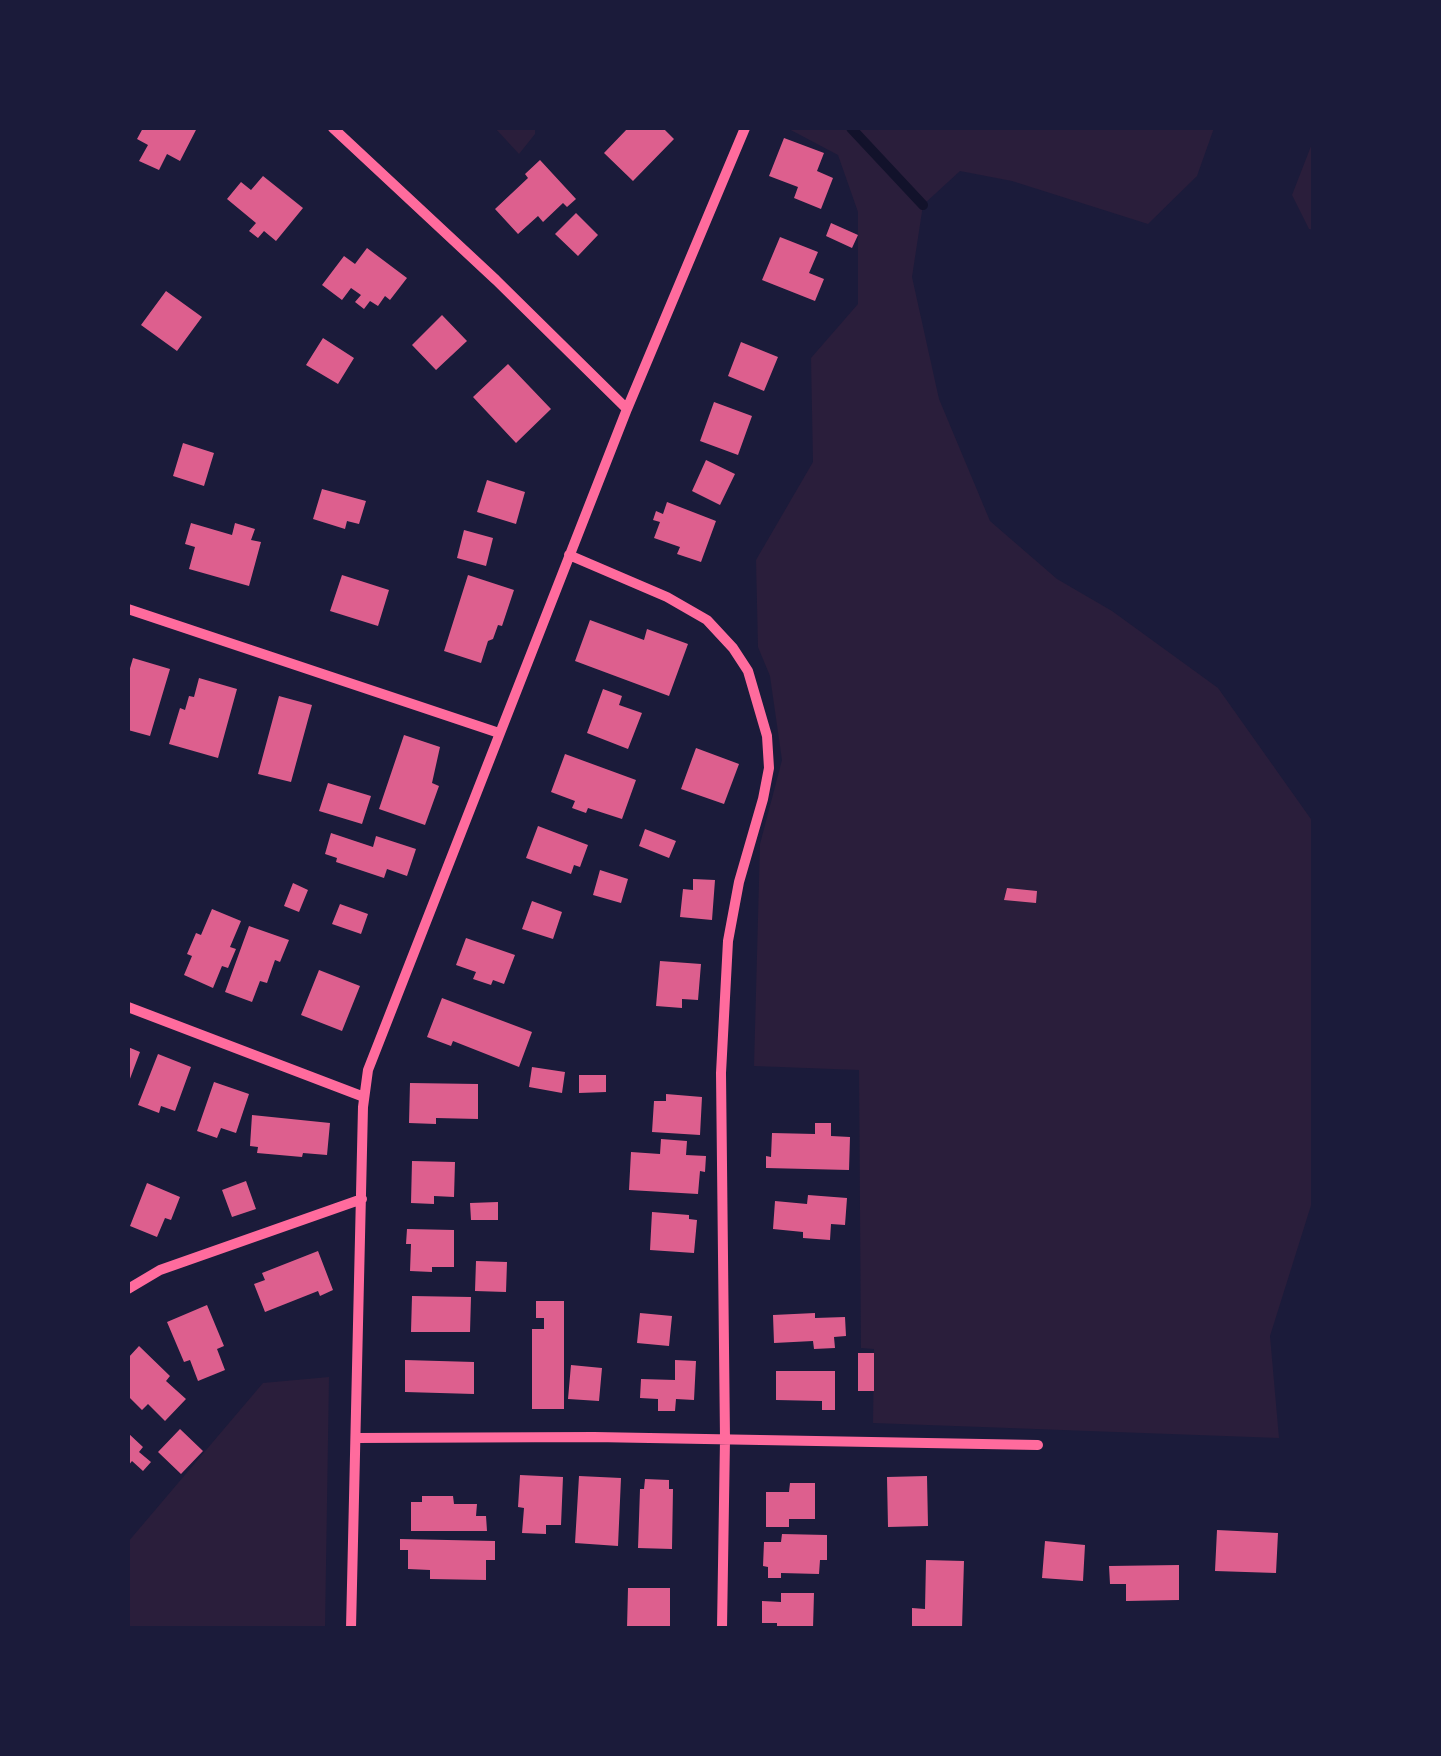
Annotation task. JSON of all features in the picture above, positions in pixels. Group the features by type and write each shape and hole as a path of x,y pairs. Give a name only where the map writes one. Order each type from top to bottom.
{"street":[{"path":"333,128 627,409"},
{"path":"350,1628 364,1097 368,1070 627,409 745,128"},
{"path":"569,555 667,597 707,620 748,671 767,736 768,768 763,799 739,882 728,940 721,1073 722,1628"},
{"path":"128,610 499,733"},
{"path":"128,1007 364,1097"},
{"path":"128,1289 160,1270 362,1199"},
{"path":"356,1438 1038,1444"}],"shaded area":[{"path":"495,128 535,128 535,134 519,154"},
{"path":"787,128 1214,128 1197,176 1148,224 1012,181 960,171 923,205 912,277 939,399 990,521 1057,579 1112,611 1218,688 1313,822 1313,1199 1270,1336 1279,1438 873,1423 874,1349 861,1348 859,1070 754,1066 760,844 782,760 770,676 758,647 756,560 813,462 811,358 858,304 858,212 838,155"},
{"path":"1313,141 1313,230 1292,195"},
{"path":"329,1377 325,1628 128,1628 128,1542 263,1383"}],"building":[{"path":"143,128 197,128 180,161 167,154 159,170 139,161 148,145 137,139"},
{"path":"628,128 663,128 674,139 633,181 604,153"},
{"path":"784,138 824,153 817,171 833,178 821,209 794,198 798,187 769,176"},
{"path":"540,160 576,199 567,207 563,203 543,222 538,216 518,234 495,209 528,178 525,174"},
{"path":"263,176 303,208 276,241 264,231 258,238 249,231 256,223 227,199 241,182 251,190"},
{"path":"576,213 598,235 578,256 555,234"},
{"path":"831,223 858,235 852,248 826,236"},
{"path":"780,237 818,252 809,273 824,279 815,301 762,280"},
{"path":"367,248 407,278 390,300 385,296 378,306 370,301 364,309 355,302 361,295 351,288 342,300 322,285 344,256 355,264"},
{"path":"166,291 202,317 177,351 141,325"},
{"path":"442,315 467,341 436,370 412,345"},
{"path":"323,338 354,358 338,384 306,365"},
{"path":"741,342 778,357 764,391 728,376"},
{"path":"508,364 551,409 516,443 473,397"},
{"path":"714,402 752,416 738,455 700,441"},
{"path":"183,443 214,453 204,486 173,476"},
{"path":"706,460 735,474 720,505 692,491"},
{"path":"487,480 525,492 516,524 477,512"},
{"path":"322,489 366,501 359,524 347,521 345,529 313,519"},
{"path":"667,502 716,521 701,562 677,554 680,547 654,538 660,522 653,520 656,511 663,514"},
{"path":"191,523 232,535 235,523 255,529 251,540 261,542 249,586 189,569 195,547 185,544"},
{"path":"464,530 493,538 486,566 457,558"},
{"path":"342,575 389,590 378,626 330,611"},
{"path":"468,575 514,590 502,626 498,625 493,639 488,641 481,663 444,651"},
{"path":"590,620 644,640 647,629 688,644 669,696 575,661"},
{"path":"133,658 170,669 150,736 128,730 128,675"},
{"path":"199,678 237,689 218,758 169,744 180,708 185,710 189,696 194,697"},
{"path":"603,689 622,696 619,705 642,713 628,749 587,733"},
{"path":"279,696 312,705 291,782 258,774"},
{"path":"404,735 440,747 432,783 439,786 425,825 379,809"},
{"path":"696,748 739,764 724,804 681,789"},
{"path":"565,754 636,780 622,819 588,808 586,813 572,808 575,801 551,792"},
{"path":"328,783 371,796 362,824 319,811"},
{"path":"538,826 588,845 580,867 574,865 571,874 526,858"},
{"path":"645,829 676,841 669,858 639,846"},
{"path":"331,833 373,847 376,836 416,849 407,876 387,869 384,878 336,862 337,858 325,854"},
{"path":"600,870 628,879 621,903 593,895"},
{"path":"693,879 715,880 712,920 680,917 683,889 693,890"},
{"path":"293,883 308,890 299,912 284,906"},
{"path":"1007,888 1037,891 1036,903 1004,900"},
{"path":"532,901 562,912 553,939 522,929"},
{"path":"340,904 368,914 361,934 332,924"},
{"path":"212,909 241,921 230,947 236,949 228,968 222,966 213,988 184,975 192,956 187,954 196,933 201,935"},
{"path":"249,926 289,940 280,962 275,960 267,983 260,981 252,1002 225,992"},
{"path":"466,938 515,955 504,984 493,980 491,985 473,979 476,972 456,965"},
{"path":"660,961 701,964 698,1000 682,999 682,1008 656,1006"},
{"path":"319,970 360,986 342,1031 301,1015"},
{"path":"442,998 532,1032 519,1067 453,1041 451,1046 427,1037"},
{"path":"128,1047 140,1052 128,1084"},
{"path":"158,1054 191,1067 175,1111 161,1106 159,1113 138,1105"},
{"path":"532,1067 565,1072 562,1093 529,1087"},
{"path":"579,1075 606,1075 606,1092 579,1093"},
{"path":"214,1082 249,1094 236,1133 221,1128 217,1138 197,1131"},
{"path":"410,1083 478,1084 478,1119 436,1118 436,1124 409,1123"},
{"path":"666,1094 702,1097 700,1135 652,1132 654,1101 666,1101"},
{"path":"252,1115 330,1123 327,1155 257,1153 258,1147 250,1146"},
{"path":"815,1123 831,1123 831,1136 850,1137 849,1170 766,1168 766,1156 771,1157 772,1133 815,1134"},
{"path":"661,1139 687,1141 686,1155 706,1156 698,1194 629,1190 631,1152 660,1154"},
{"path":"412,1161 455,1162 454,1197 434,1196 434,1204 411,1203"},
{"path":"246,1181 256,1209 232,1217 222,1190"},
{"path":"147,1183 180,1197 171,1220 165,1218 157,1237 130,1226"},
{"path":"808,1195 847,1198 845,1225 831,1224 830,1240 803,1238 803,1232 773,1229 775,1201 807,1204"},
{"path":"498,1202 498,1220 471,1220 470,1203"},
{"path":"652,1212 689,1215 689,1219 697,1220 694,1253 650,1250"},
{"path":"407,1229 454,1230 454,1267 410,1271"},
{"path":"318,1251 333,1290 320,1296 318,1291 265,1312 254,1284 265,1280 262,1273"},
{"path":"476,1261 507,1262 506,1292 475,1291"},
{"path":"412,1296 471,1297 470,1332 411,1332"},
{"path":"536,1301 564,1301 564,1409 532,1409 532,1329 544,1329 544,1318 536,1318"},
{"path":"207,1305 224,1346 217,1349 225,1370 198,1381 190,1360 184,1362 167,1322"},
{"path":"640,1313 672,1316 669,1346 637,1343"},
{"path":"815,1313 815,1318 845,1317 846,1336 834,1337 835,1348 814,1349 813,1341 774,1343 773,1315"},
{"path":"139,1346 170,1376 166,1381 186,1399 165,1421 148,1404 142,1410 128,1396 128,1358"},
{"path":"858,1353 874,1353 874,1391 858,1391"},
{"path":"405,1360 474,1362 474,1394 405,1392"},
{"path":"675,1360 696,1361 694,1400 676,1399 675,1411 658,1411 658,1399 640,1398 641,1379 675,1380"},
{"path":"571,1365 602,1368 599,1401 568,1399"},
{"path":"776,1371 835,1371 835,1410 822,1410 822,1401 776,1400"},
{"path":"180,1429 203,1451 181,1474 158,1452"},
{"path":"128,1433 143,1447 139,1452 151,1462 143,1471 132,1461 128,1466"},
{"path":"520,1475 563,1477 561,1525 546,1525 546,1534 522,1533 524,1508 518,1507"},
{"path":"579,1476 621,1478 618,1546 575,1543"},
{"path":"927,1476 928,1526 888,1527 887,1477"},
{"path":"645,1479 669,1480 669,1489 673,1489 672,1549 638,1548 640,1489 644,1489"},
{"path":"790,1483 815,1483 815,1519 789,1519 789,1527 766,1527 766,1492 789,1492"},
{"path":"422,1496 453,1496 454,1504 477,1504 476,1516 486,1516 487,1531 411,1531 411,1502 422,1502"},
{"path":"1217,1530 1278,1533 1276,1573 1215,1571"},
{"path":"782,1534 827,1535 827,1560 820,1560 819,1574 781,1573 781,1578 768,1578 768,1567 763,1566 764,1542 781,1542"},
{"path":"400,1539 495,1541 495,1560 486,1560 486,1580 430,1579 430,1570 408,1569 408,1550 400,1550"},
{"path":"1045,1541 1085,1545 1083,1581 1042,1578"},
{"path":"926,1560 964,1561 962,1628 912,1628 912,1608 925,1609"},
{"path":"1179,1565 1179,1600 1126,1601 1126,1584 1110,1584 1109,1566"},
{"path":"628,1588 670,1588 670,1628 627,1628"},
{"path":"781,1593 814,1593 813,1628 777,1628 777,1623 762,1623 762,1601 781,1602"}],"waterway":[{"path":"851,128 923,205"}]}
